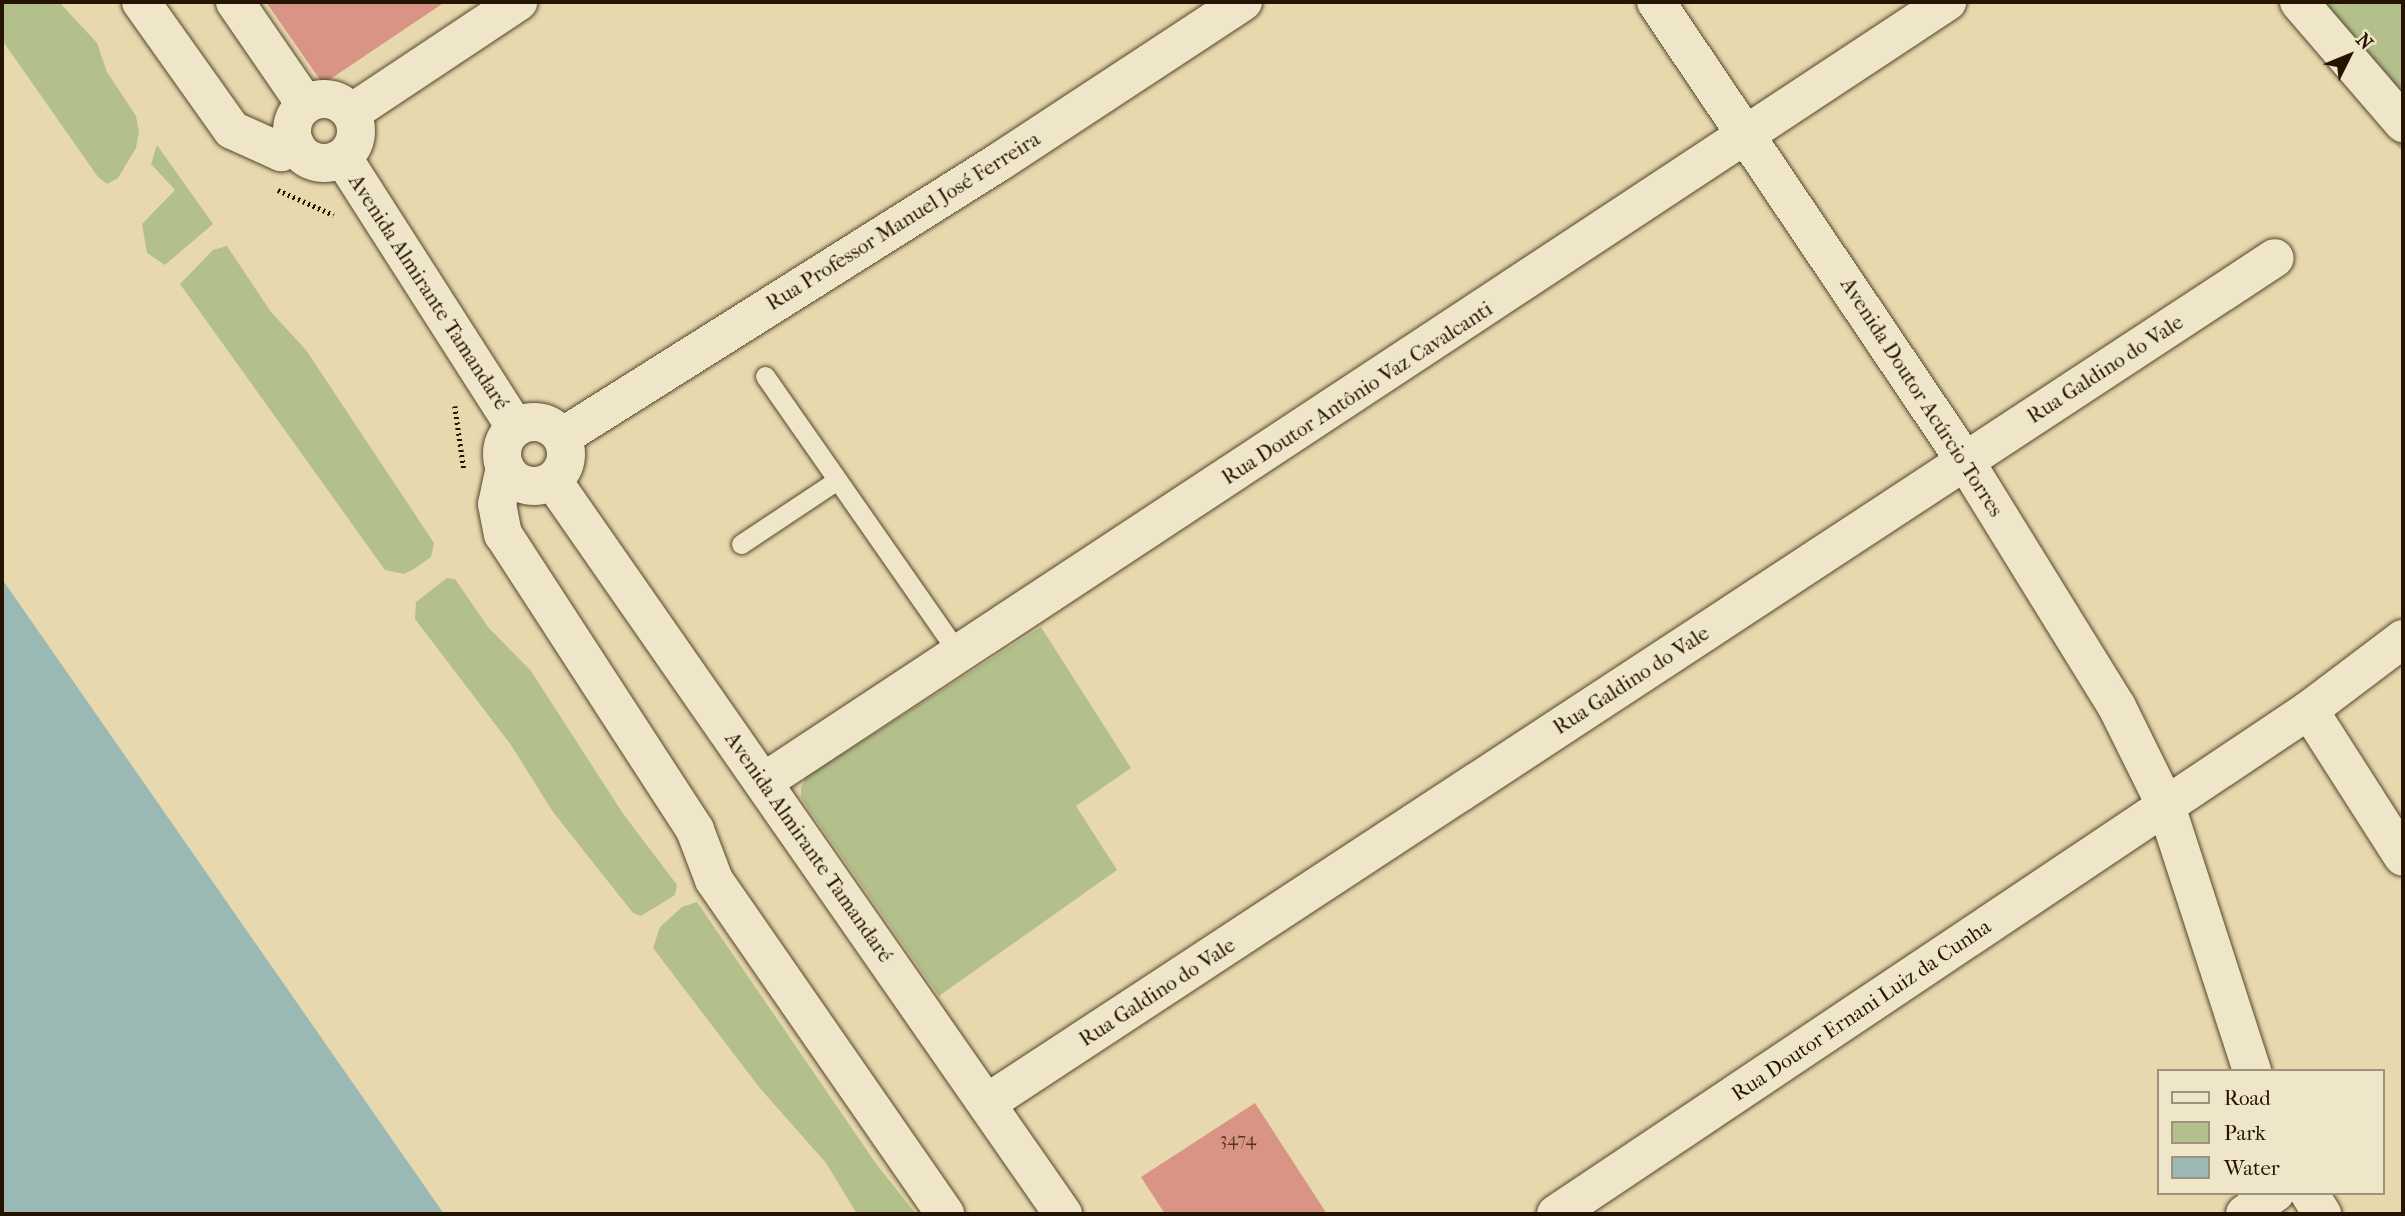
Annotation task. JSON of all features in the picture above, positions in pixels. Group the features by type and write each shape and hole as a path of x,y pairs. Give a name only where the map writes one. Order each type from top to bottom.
{"street":[{"path":"141,2 232,130 281,152 295,145"},
{"path":"235,2 305,104"},
{"path":"351,113 518,2"},
{"name":"Rua Professor Manuel José Ferreira","path":"562,437 999,162 1243,2"},
{"name":"Avenida Doutor Acúrcio Torres","path":"1656,2 1749,135 1965,461 2117,707 2166,806 2251,1069"},
{"name":"Rua Doutor Antônio Vaz Cavalcanti","path":"765,781 1947,2"},
{"path":"2299,2 2403,123"},
{"path":"321,99 338,102 351,113 356,137 343,158 326,164 308,159 295,145 292,123 305,104 321,99"},
{"name":"Avenida Almirante Tamandaré","path":"343,158 515,427"},
{"name":"Rua Galdino do Vale","path":"987,1103 2275,258"},
{"path":"505,467 519,484 536,487 553,481 566,461 562,437 549,425 531,421 515,427 502,447 505,467 497,504 503,534 695,830 714,880 945,1214"},
{"name":"Avenida Almirante Tamandaré","path":"553,481 765,781 1063,1214"},
{"path":"2166,806 2309,710 2403,639"},
{"path":"2309,710 2403,857"},
{"name":"Rua Doutor Ernani Luiz da Cunha","path":"1556,1214 2166,806"},
{"path":"2245,1214 2272,1195"},
{"path":"2310,1195 2322,1214"}],"lane":[{"path":"765,376 959,654"},
{"path":"741,544 836,481"}],"green space":[{"path":"2,2 59,2 97,43 107,72 136,116 139,131 136,148 118,178 107,184 98,177 2,40"},
{"path":"2279,2 2403,2 2403,153"},
{"path":"157,145 213,224 165,265 147,253 142,224 175,190 151,164"},
{"path":"227,246 271,312 306,350 434,543 431,557 414,569 404,574 385,570 180,284 213,250"},
{"path":"447,578 455,579 488,627 531,671 624,815 677,885 675,895 641,916 633,913 553,812 511,745 415,619 416,602"},
{"path":"1041,627 1131,768 1076,806 1117,870 939,996 801,798 801,788 806,777"},
{"path":"697,902 877,1165 916,1214 857,1214 826,1163 759,1087 653,948 660,927 682,907"}],"water":[{"path":"2,579 444,1214 2,1214"}],"building":[{"path":"266,2 445,2 323,84"},
{"path":"1255,1103 1327,1214 1165,1214 1141,1177"}]}
